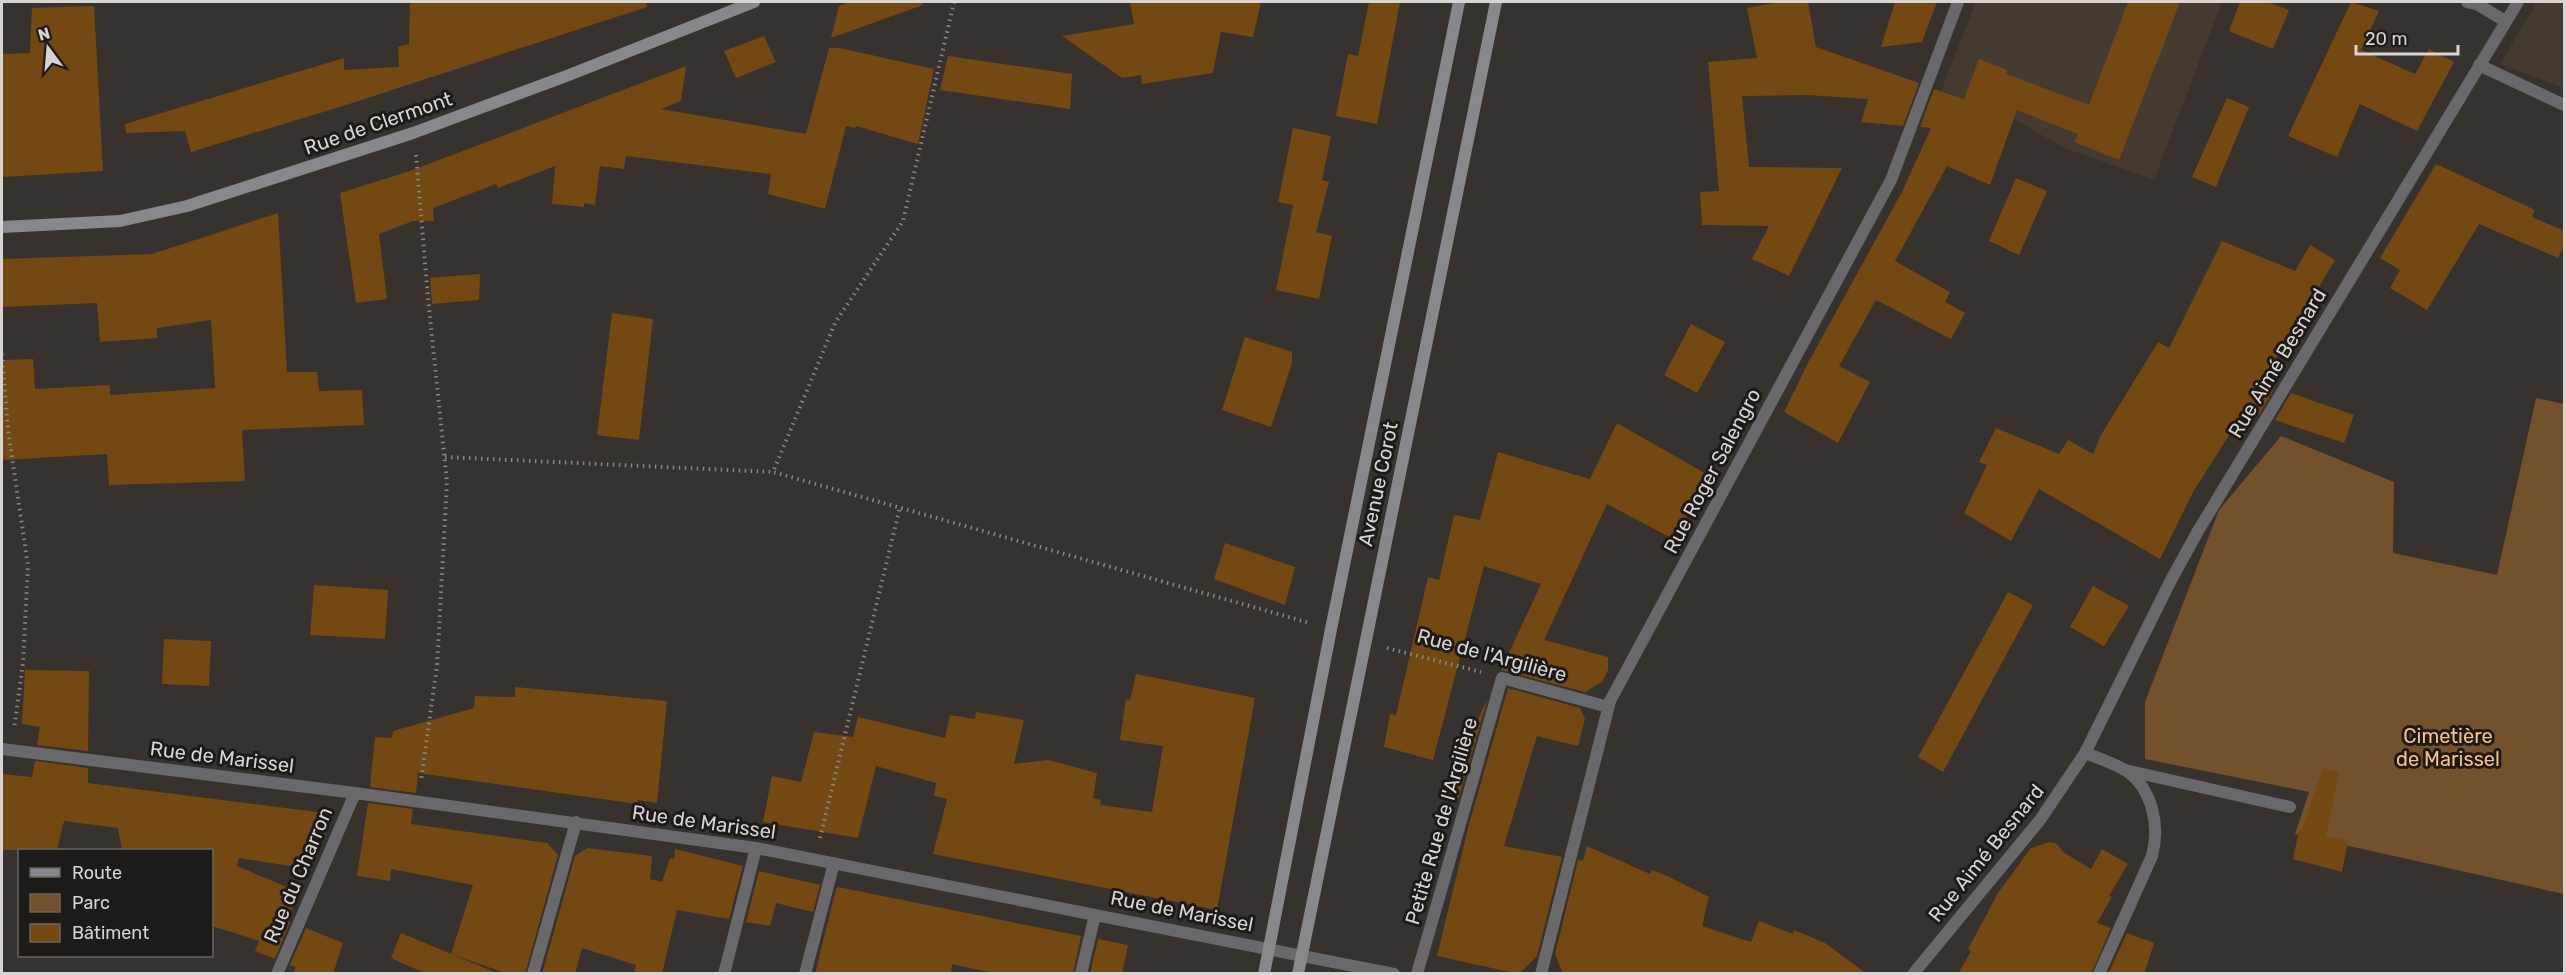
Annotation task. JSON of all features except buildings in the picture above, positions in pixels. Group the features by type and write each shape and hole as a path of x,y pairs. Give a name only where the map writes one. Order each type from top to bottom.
{"street":[{"name":"Rue de Clermont","path":"2,227 144,217 250,187 413,133 569,75 754,2"},
{"name":"Avenue Corot","path":"1264,974 1331,629 1459,2"},
{"name":"Avenue Corot","path":"1298,974 1496,2"},
{"name":"Rue Roger Salengro","path":"1541,974 1608,707 1614,693 1891,180 1958,2"},
{"path":"2467,2 2477,4 2505,21"},
{"name":"Rue Aimé Besnard","path":"1913,974 2040,820 2085,753 2171,580 2198,531 2518,2"},
{"path":"2479,65 2565,105"},
{"name":"Rue de l'Argilière","path":"1502,678 1608,707"},
{"name":"Petite Rue de l'Argilière","path":"1417,974 1502,678"},
{"name":"Rue de Marissel","path":"6,750 418,801 756,848 1269,947 1394,974"},
{"path":"2085,753 2125,770 2290,807"},
{"path":"2099,974 2152,856 2156,838 2154,816 2144,791 2125,770"},
{"name":"Rue du Charron","path":"277,974 355,793"},
{"path":"533,974 576,822"},
{"path":"724,974 756,848"},
{"path":"805,974 834,863"},
{"path":"1081,974 1095,915"}],"path":[{"path":"773,472 835,323 903,221 954,2"},
{"path":"413,133 447,482 438,666 418,801"},
{"path":"2,354 8,430 28,566 23,663 6,750"},
{"path":"444,457 773,472 1331,629"},
{"path":"815,859 900,507"},
{"name":"Rue de l'Argilière","path":"1365,643 1413,653 1502,678"}],"shaded area":[{"path":"1976,2 2222,2 2154,180 2065,148 2001,112 1941,91"},
{"path":"2537,2 2564,2 2564,88 2500,64"}],"green space":[{"name":"Cimetière de Marissel","path":"2536,398 2564,404 2564,894 2295,834 2309,792 2145,759 2145,702 2219,510 2281,436 2394,482 2393,553 2497,575"}]}
